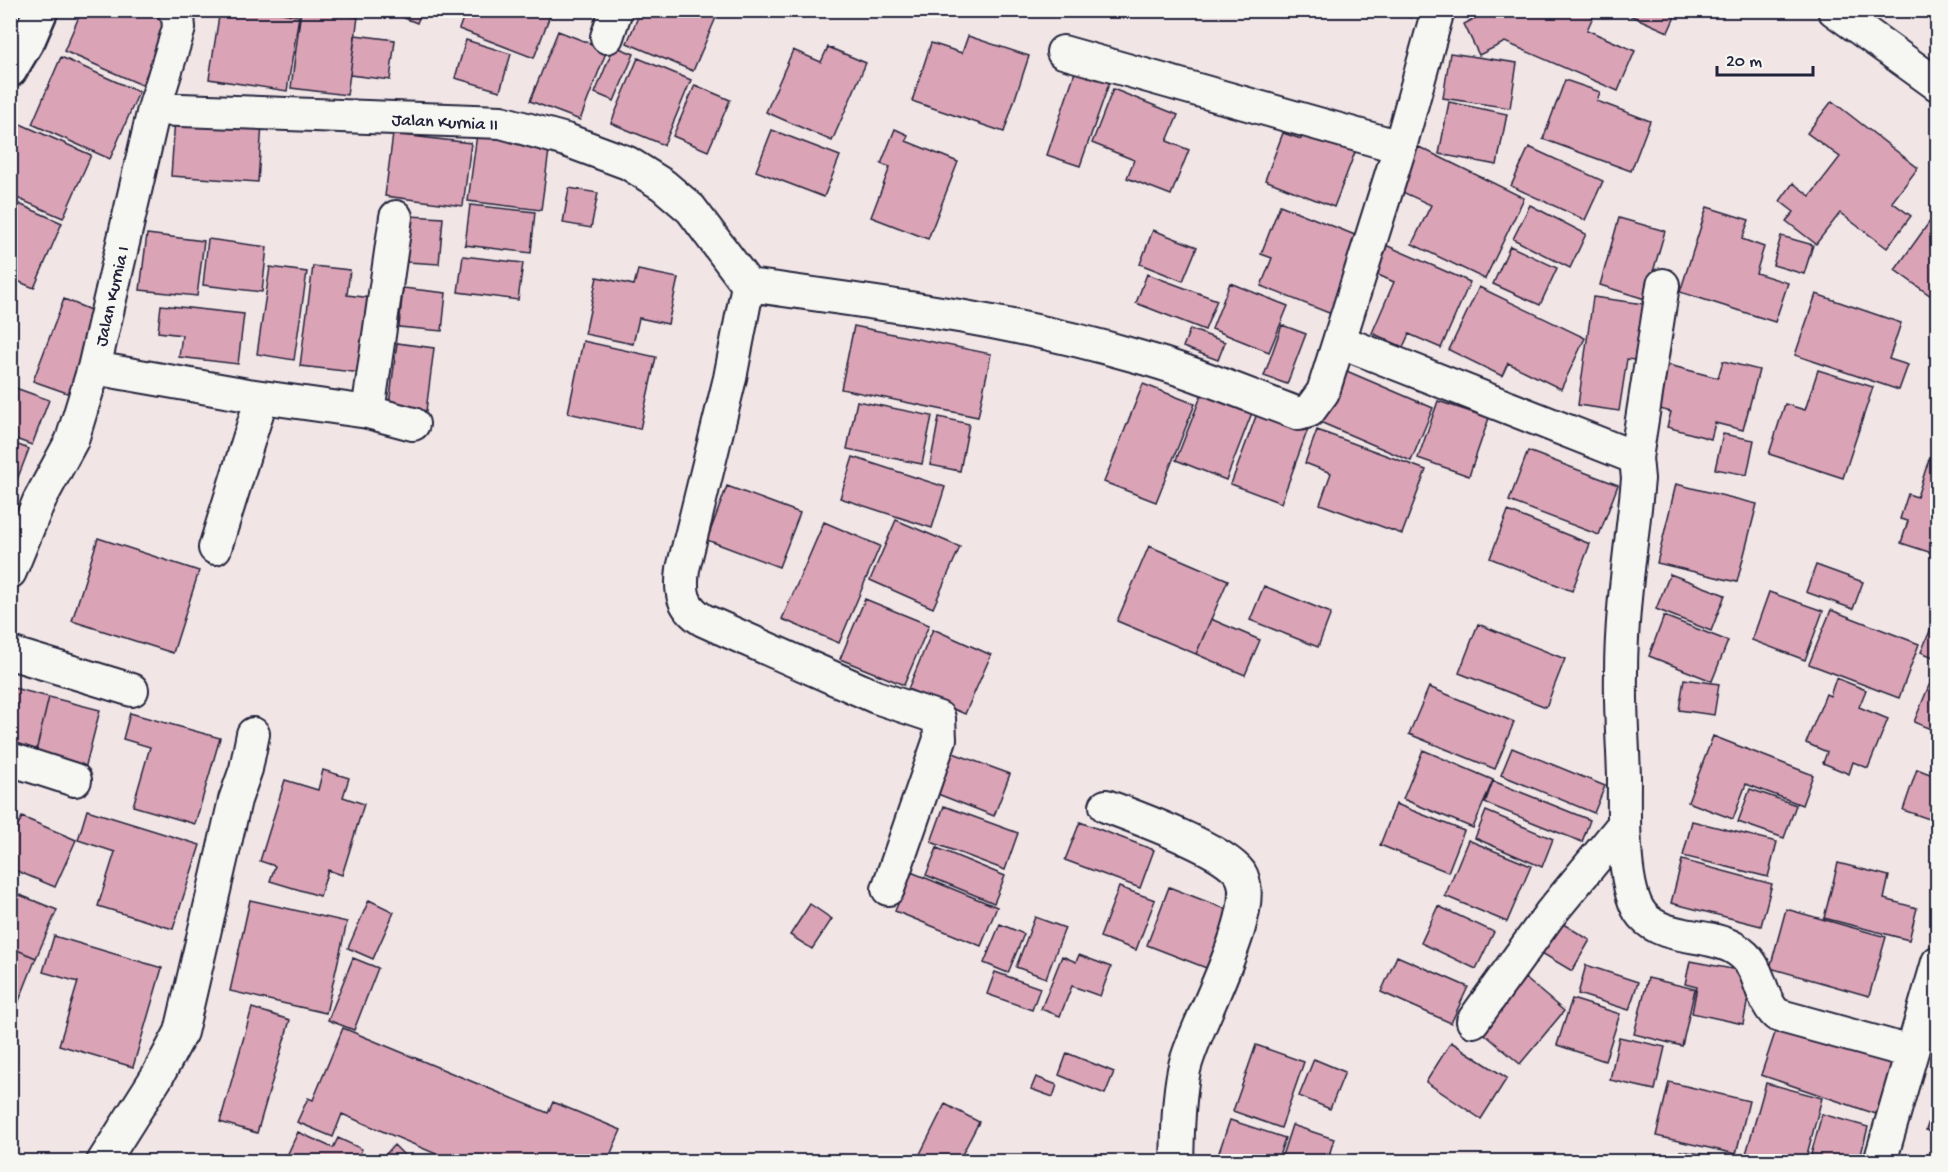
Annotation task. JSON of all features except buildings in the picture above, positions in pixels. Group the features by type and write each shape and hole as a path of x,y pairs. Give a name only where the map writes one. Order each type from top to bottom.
{"street":[{"path":"10,70 29,38 41,10"},
{"name":"Jalan Kurnia I","path":"10,572 39,501 72,440 94,368 154,109 179,28 174,10"},
{"path":"888,889 940,738 939,718 876,698 703,620 687,607 681,595 683,569 730,378 748,285 919,309 998,323 1137,356 1299,414 1309,411 1323,392 1400,147 1438,10"},
{"path":"1834,10 1938,85"},
{"path":"1063,52 1400,147"},
{"name":"Jalan Kurnia II","path":"154,109 501,122 566,140 628,163 663,185 691,209 748,285"},
{"path":"368,412 396,217"},
{"path":"1663,285 1636,458 1638,479 1621,672 1624,824 1630,892 1637,909 1649,921 1661,928 1735,948 1752,964 1760,976 1766,1000 1772,1010 1784,1018 1911,1052"},
{"path":"1339,340 1636,458"},
{"path":"94,368 262,398 368,412 414,424"},
{"path":"215,548 262,398"},
{"path":"10,653 132,690"},
{"path":"103,1161 158,1075 181,1032 235,800 246,769 253,734"},
{"path":"12,765 75,780"},
{"path":"1106,806 1160,825 1214,853 1233,865 1246,886 1246,905 1236,937 1196,1033 1184,1071 1177,1161"},
{"path":"1473,1021 1550,914 1624,824"},
{"path":"1880,1161 1938,962"}]}
